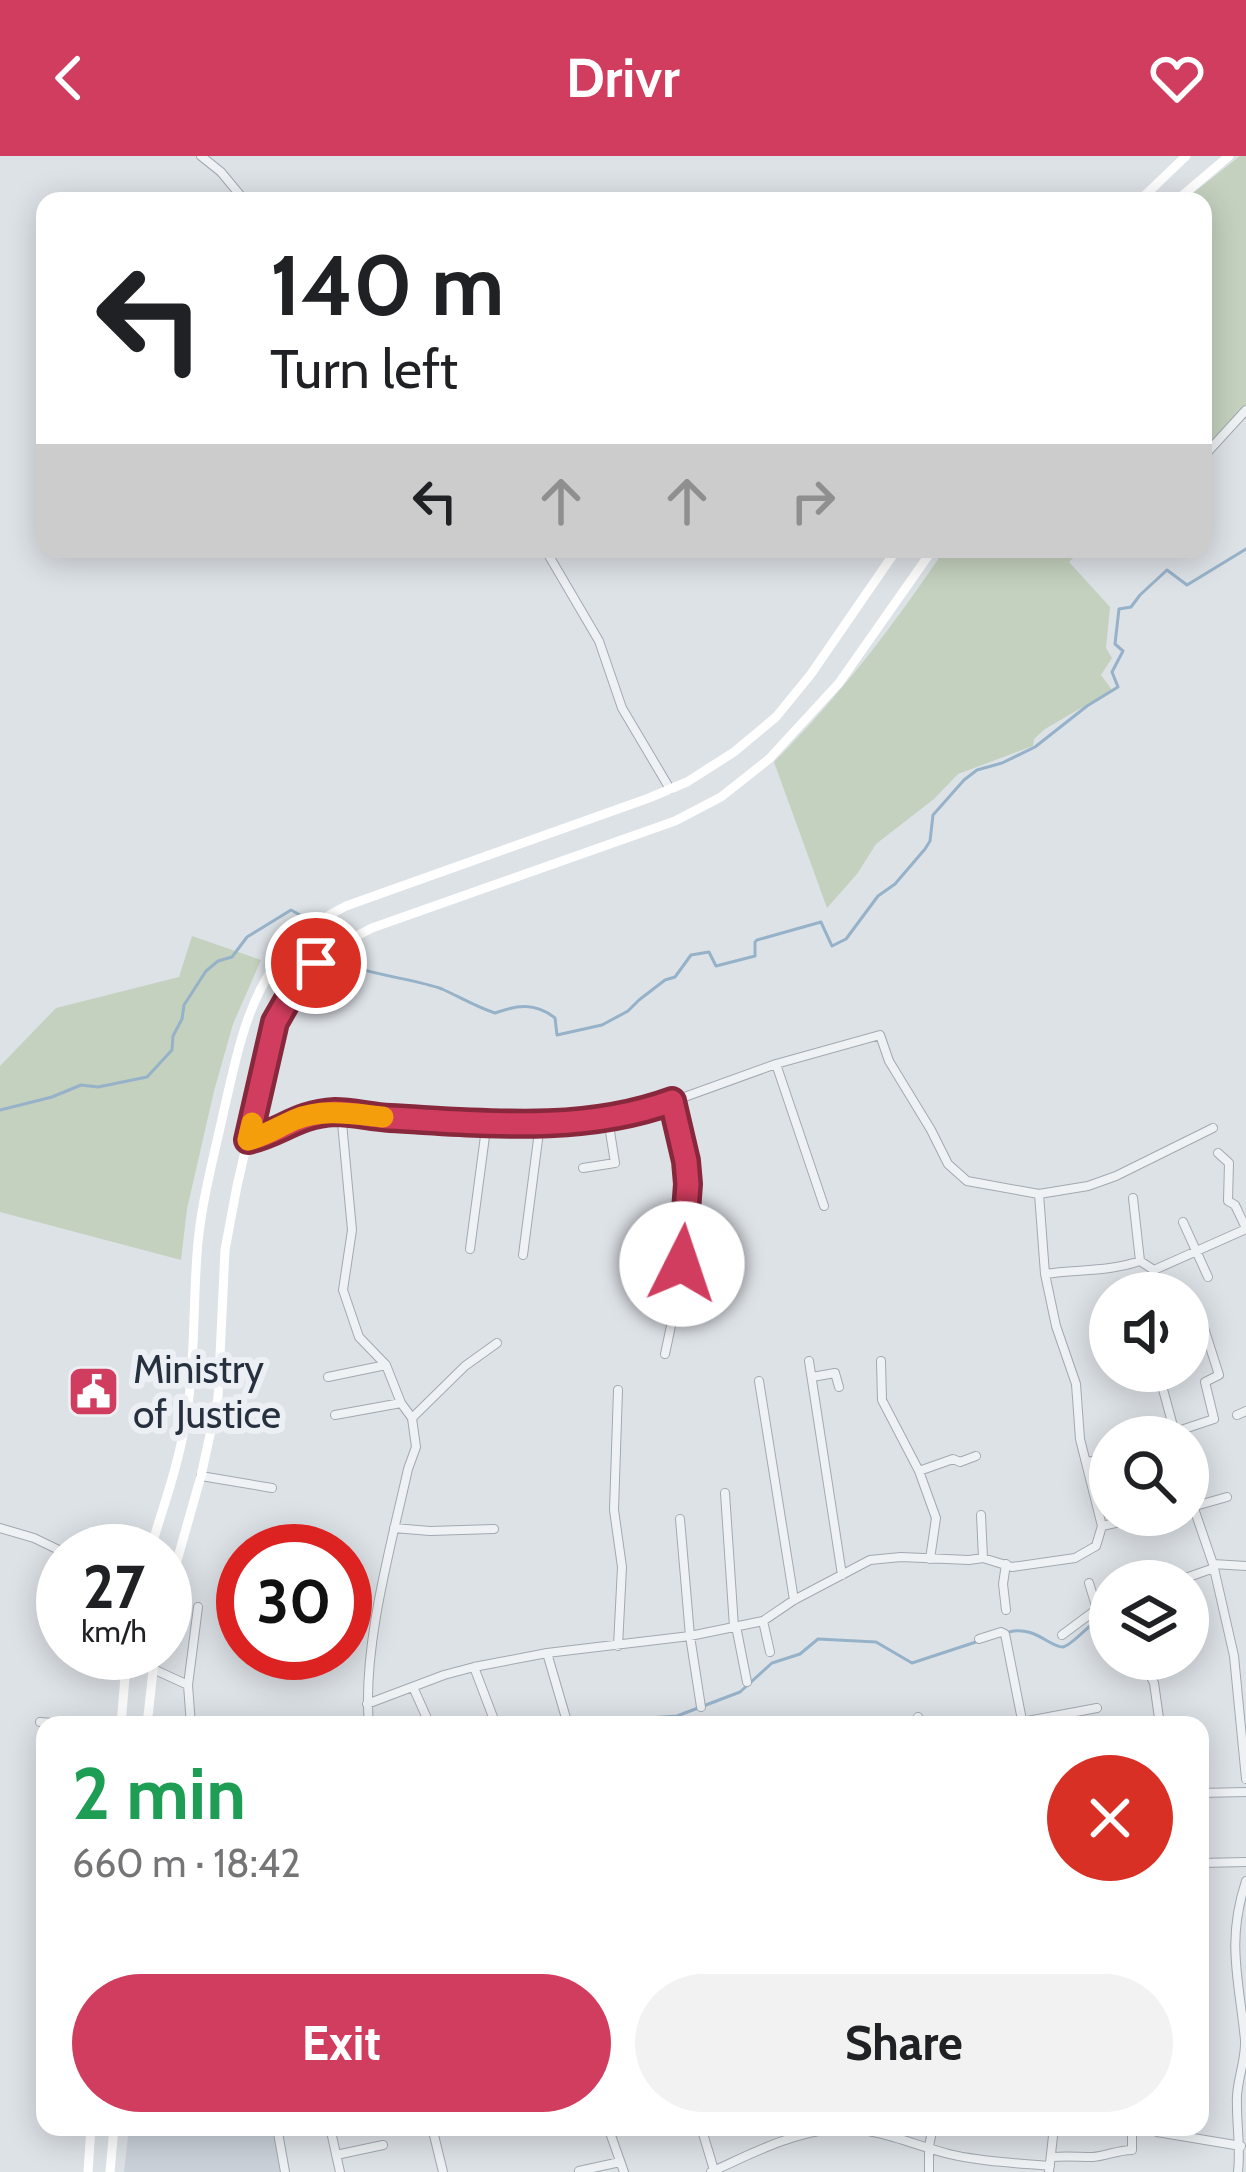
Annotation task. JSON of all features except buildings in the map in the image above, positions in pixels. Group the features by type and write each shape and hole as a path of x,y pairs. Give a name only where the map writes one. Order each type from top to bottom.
{"street":[{"path":"201,156 238,192"},
{"path":"1148,192 1186,156"},
{"path":"1187,192 1229,156"},
{"path":"1212,447 1246,410"},
{"path":"550,558 599,640 622,709 670,789"},
{"path":"159,1524 186,1421 201,1212 244,1022 284,954 324,917 346,906 670,789 734,752 776,717 811,674 890,558"},
{"path":"188,1524 218,1398 225,1250 275,1022 294,989 316,963 372,928 675,821 721,796 769,759 839,682 927,558"},
{"path":"248,1140 298,1118 341,1112 540,1124 608,1119 643,1112 776,1064 880,1035 889,1061 948,1164 967,1180 1039,1194 1088,1186 1214,1128"},
{"path":"776,1064 824,1206"},
{"path":"665,1354 681,1286 688,1184 672,1101"},
{"path":"341,1112 352,1230 343,1289 359,1337 386,1365 412,1418 416,1447 377,1607 368,1716"},
{"path":"583,1168 615,1163 608,1119"},
{"path":"470,1249 487,1121"},
{"path":"523,1255 540,1124"},
{"path":"1045,1274 1118,1269 1140,1262 1154,1270 1246,1228 1228,1201 1229,1163 1218,1153"},
{"path":"1039,1194 1045,1274 1076,1384 1080,1438 1089,1467"},
{"path":"1133,1198 1140,1262"},
{"path":"1232,1203 1246,1199"},
{"path":"1184,1222 1206,1272"},
{"path":"412,1418 465,1366 497,1343"},
{"path":"1209,1344 1219,1376 1209,1380"},
{"path":"809,1360 842,1575"},
{"path":"881,1360 882,1400 920,1472 936,1521 930,1559"},
{"path":"328,1377 386,1365"},
{"path":"812,1377 836,1373 839,1388"},
{"path":"759,1381 794,1600"},
{"path":"618,1390 614,1510 622,1567 618,1646"},
{"path":"1207,1392 1214,1419 1209,1421"},
{"path":"335,1414 401,1403"},
{"path":"186,1421 212,1429"},
{"path":"920,1472 976,1456"},
{"path":"201,1476 272,1488"},
{"path":"725,1493 735,1626 747,1682"},
{"path":"1209,1502 1227,1497"},
{"path":"981,1515 983,1558"},
{"path":"680,1519 701,1707"},
{"path":"0,1528 36,1539"},
{"path":"394,1528 430,1532 494,1529"},
{"path":"367,1704 474,1667 764,1621 870,1560 983,1558 1012,1567 1075,1558 1096,1546 1099,1536"},
{"path":"1201,1536 1234,1656 1246,1779"},
{"path":"1006,1564 1006,1610"},
{"path":"1209,1568 1246,1566"},
{"path":"190,1716 188,1684 198,1607"},
{"path":"1062,1635 1089,1618"},
{"path":"764,1621 770,1652"},
{"path":"979,1639 1004,1634 1021,1716"},
{"path":"548,1653 566,1716"},
{"path":"474,1667 493,1716"},
{"path":"122,1716 127,1680"},
{"path":"148,1716 152,1680"},
{"path":"179,1680 188,1684"},
{"path":"1152,1680 1159,1716"},
{"path":"413,1687 426,1716"},
{"path":"1057,1716 1097,1708"},
{"path":"1209,1793 1246,1792"},
{"path":"1209,1863 1246,1862"},
{"path":"1238,2172 1237,2096 1246,2046 1233,1960 1241,1935 1239,1902 1246,1881"},
{"path":"88,2172 90,2136"},
{"path":"110,2172 114,2136"},
{"path":"279,2136 285,2172"},
{"path":"332,2136 340,2172"},
{"path":"434,2136 443,2172"},
{"path":"579,2171 625,2168 612,2136"},
{"path":"703,2136 712,2171 798,2136"},
{"path":"897,2136 945,2153 1050,2165 1079,2154 1090,2157 1132,2150 1132,2136"},
{"path":"929,2172 931,2136"},
{"path":"1181,2136 1241,2146"},
{"path":"336,2155 383,2145"}],"shaded area":[{"path":"128,2136 279,2136 285,2172 124,2172"}],"green space":[{"path":"1246,156 1246,410 1212,447 1212,192 1194,192"},
{"path":"939,558 1073,558 1069,562 1110,607 1106,648 1112,658 1101,675 1112,690 1045,729 1033,746 958,774 876,844 827,908 774,762 865,660"},
{"path":"192,936 261,960 233,1024 214,1091 187,1209 181,1260 0,1212 0,1066 56,1008 179,977"}],"waterway":[{"path":"333,956 356,967 442,989 495,1013 518,1007 540,1009 555,1018 557,1035 602,1025 628,1011 675,977 691,955 709,952 716,966 755,956 757,940 821,922 832,946 846,939 878,896 925,849 933,815 964,780 1035,747 1118,687 1112,672 1123,651 1115,644 1119,609 1131,607 1167,570 1187,585 1246,549"},
{"path":"0,1110 81,1085 98,1087 147,1077 172,1050 184,1005 206,971 232,957 247,937 291,910 300,915"},
{"path":"1009,1632 1034,1634 1063,1647 1089,1627"},
{"path":"677,1716 740,1692 772,1663 800,1654 818,1639 876,1642 912,1663 976,1642"}],"slow traffic":[{"path":"252,1123 248,1140 317,1114 383,1117"}],"place":[{"name":"Ministry of Justice","path":"94,1391"}],"route":[{"path":"316,963 275,1022 248,1140 317,1114 555,1124 608,1119 672,1101 688,1184 682,1264"}]}
